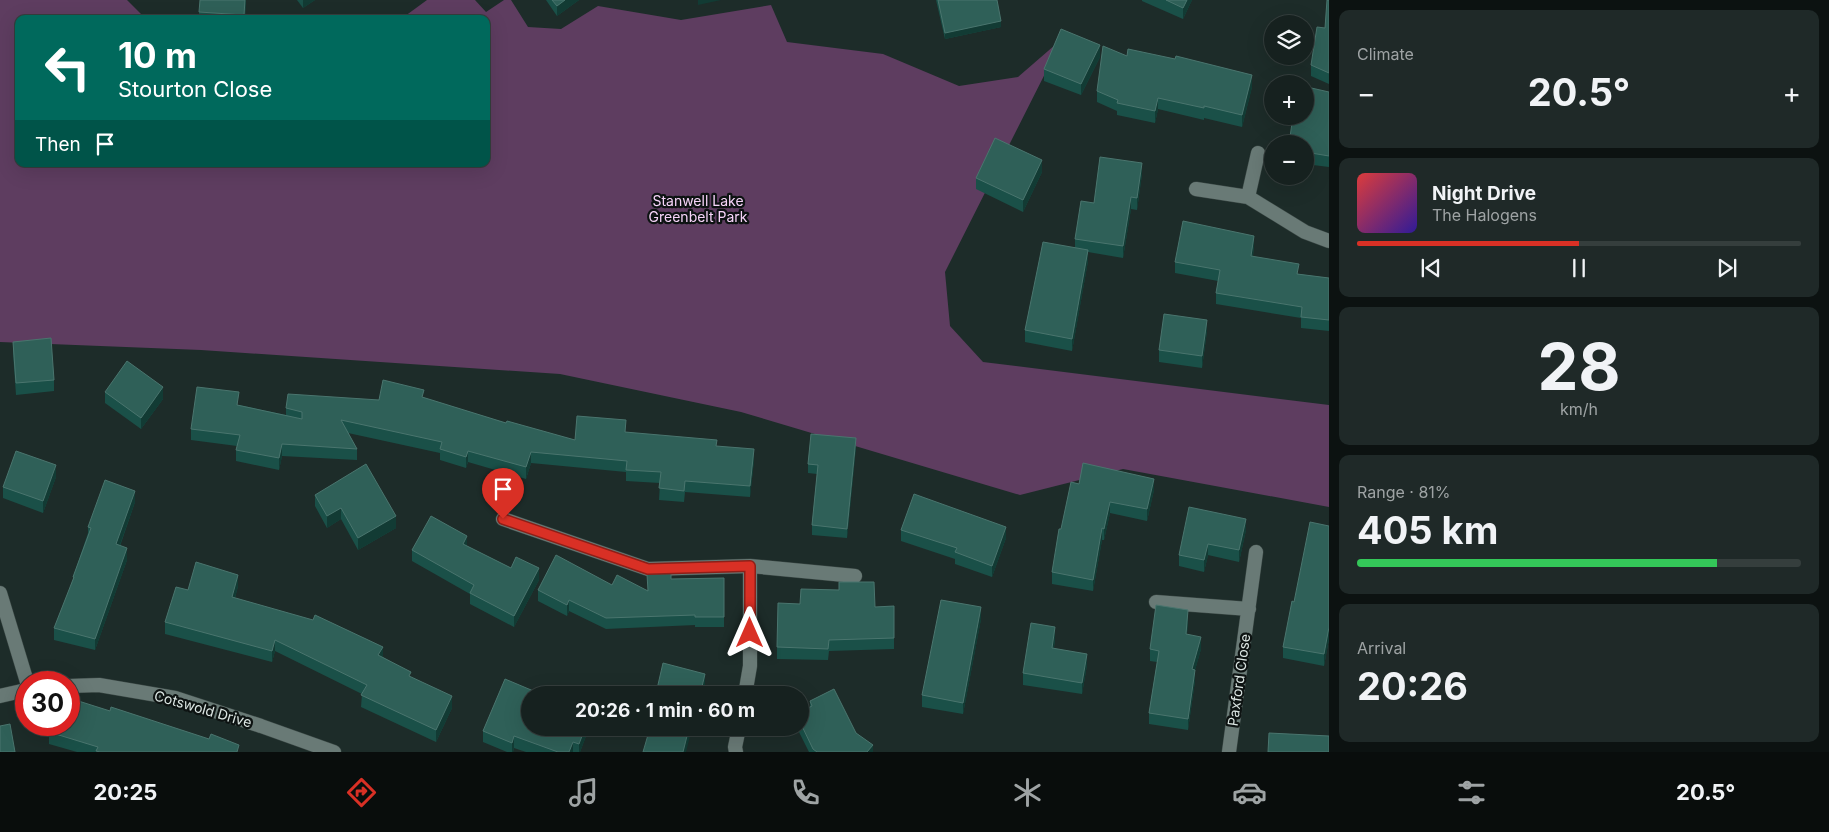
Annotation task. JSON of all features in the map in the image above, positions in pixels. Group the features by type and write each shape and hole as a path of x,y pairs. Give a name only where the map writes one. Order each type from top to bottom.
{"street":[{"path":"1248,197 1258,153"},
{"path":"1196,189 1248,197 1305,232 1329,241"},
{"path":"503,519 648,569 750,566 856,576"},
{"name":"Paxford Close","path":"1229,752 1256,552"},
{"path":"747,686 750,666 750,566"},
{"path":"0,593 24,671"},
{"path":"1156,602 1249,609"},
{"name":"Cotswold Drive","path":"80,685 99,684 175,698 334,752"},
{"path":"0,696 15,693"},
{"path":"736,752 737,736"}],"green space":[{"name":"Stanwell Lake Greenbelt Park","path":"0,0 127,0 142,15 15,15 15,167 490,167 490,15 406,15 427,0 475,0 486,12 504,0 511,0 528,27 561,29 598,6 681,20 771,5 787,42 883,54 959,86 1018,77 1063,38 945,272 950,326 983,362 1329,405 1329,507 1123,469 1020,495 741,412 560,374 201,350 0,342"}],"building":[{"path":"200,0 245,0 244,15 199,12"},
{"path":"552,0 565,0 557,6"},
{"path":"938,0 997,0 1001,21 945,33"},
{"path":"1166,0 1187,0 1183,8"},
{"path":"1327,0 1329,0 1329,73 1311,65 1314,65 1317,27 1325,28"},
{"path":"1061,29 1100,45 1081,84 1044,69"},
{"path":"1103,46 1127,56 1128,49 1175,59 1176,56 1252,75 1242,115 1158,98 1155,111 1117,103 1118,100 1097,91"},
{"path":"1314,89 1329,92 1329,156 1314,154 1314,135 1290,135 1292,125 1314,125"},
{"path":"995,138 1042,160 1023,200 976,178"},
{"path":"1100,157 1142,163 1137,198 1131,197 1123,246 1075,239 1081,201 1094,203"},
{"path":"1183,221 1254,236 1251,256 1299,264 1297,274 1329,278 1329,320 1301,317 1302,307 1216,293 1220,270 1175,262"},
{"path":"1043,242 1088,250 1072,339 1025,330"},
{"path":"1164,314 1207,320 1202,356 1159,350"},
{"path":"51,338 54,380 16,383 13,342"},
{"path":"127,361 163,387 141,418 105,392"},
{"path":"383,380 424,390 422,397 506,423 507,421 575,440 577,416 626,420 625,432 717,440 716,446 754,449 750,486 685,481 684,491 659,488 661,472 626,470 627,461 531,452 526,467 468,451 466,457 440,449 442,442 341,420 357,449 282,444 279,458 236,450 240,435 191,429 197,387 239,392 237,405 302,419 302,412 286,408 288,394 379,400"},
{"path":"811,434 856,438 847,529 812,525 818,465 808,464"},
{"path":"16,451 56,465 43,501 3,487"},
{"path":"1083,463 1154,479 1147,509 1110,502 1104,529 1102,528 1093,580 1052,572 1059,529 1061,529 1071,482 1079,484"},
{"path":"366,464 396,516 358,538 341,508 327,516 315,495"},
{"path":"105,480 135,491 116,544 127,548 95,639 54,628 91,528 88,527"},
{"path":"914,494 1006,527 992,566 955,552 957,548 901,530"},
{"path":"1189,507 1246,519 1239,550 1208,544 1204,560 1179,555"},
{"path":"431,516 467,536 463,544 511,568 516,557 539,568 514,616 470,593 474,585 412,550"},
{"path":"1310,522 1329,526 1329,627 1324,654 1283,647"},
{"path":"556,555 612,585 617,575 648,591 647,574 671,573 671,579 724,578 724,617 695,617 695,615 606,618 569,600 567,605 538,590"},
{"path":"196,562 238,575 232,597 313,620 315,615 383,647 378,655 411,672 409,676 452,696 436,730 361,695 367,685 275,640 272,651 165,622 176,587 188,590"},
{"path":"839,582 874,582 875,607 894,606 894,638 829,640 828,649 777,647 778,603 800,604 801,589 839,590"},
{"path":"941,600 981,607 963,703 922,695"},
{"path":"1156,605 1188,610 1186,634 1201,637 1192,669 1195,670 1188,719 1149,713 1159,651 1150,649"},
{"path":"1031,623 1055,627 1052,648 1087,654 1082,683 1023,673"},
{"path":"663,663 705,674 702,686 658,686"},
{"path":"505,679 522,686 521,736 582,736 579,744 573,742 569,752 558,752 514,736 512,743 483,731"},
{"path":"834,689 856,733 873,745 867,752 817,752 813,749 807,736 809,736 809,708 812,706 810,701"},
{"path":"80,701 110,711 111,707 209,739 211,734 239,745 237,752 100,752 96,751 98,747 62,736 80,736"},
{"path":"10,724 15,752 0,752 0,726"},
{"path":"1269,733 1329,736 1329,752 1268,752"},
{"path":"648,736 687,736 683,752 643,752"}],"route":[{"path":"503,519 648,569 750,566 750,633"}]}
